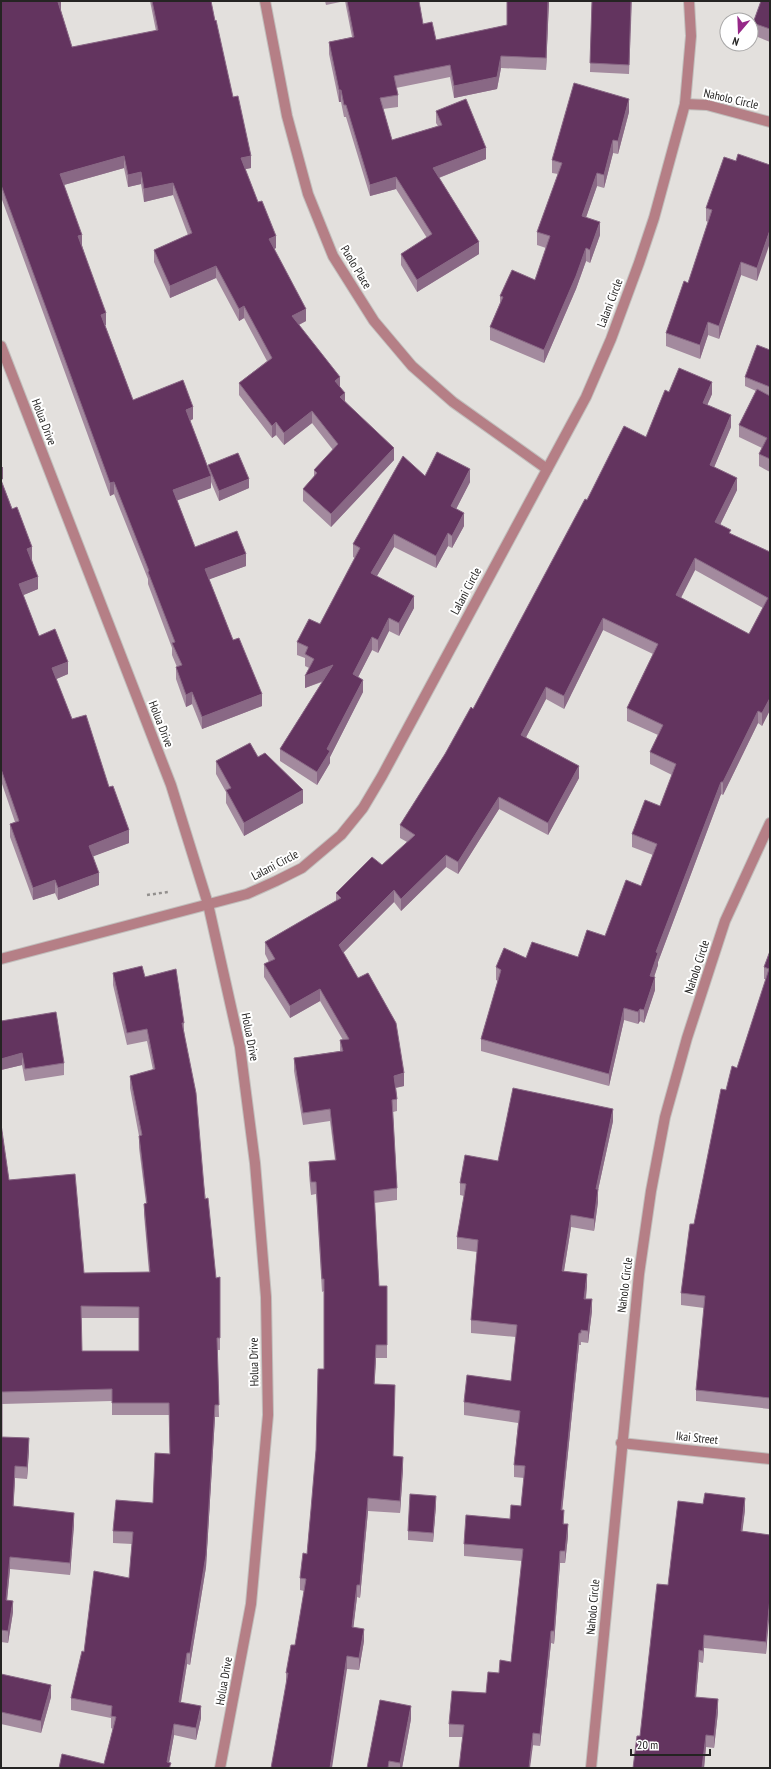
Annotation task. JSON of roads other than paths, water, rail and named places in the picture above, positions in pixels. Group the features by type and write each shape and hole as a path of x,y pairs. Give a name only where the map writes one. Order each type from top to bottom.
{"street":[{"name":"Puolo Place","path":"265,1 287,116 308,194 333,256 374,321 412,366 453,402 547,469"},
{"name":"Lalani Circle","path":"1,959 247,894 302,868 341,834 363,808 382,776 586,397 611,339 654,218 685,104 691,36 689,1"},
{"name":"Naholo Circle","path":"685,104 707,105 770,122"},
{"name":"Holua Drive","path":"1,346 171,785 208,904 240,1047 256,1163 266,1297 268,1407 251,1604 220,1768"},
{"name":"Naholo Circle","path":"591,1768 621,1443 639,1274 651,1191 665,1117 687,1038 725,921 770,823"},
{"name":"Ikai Street","path":"621,1443 770,1459"}]}
